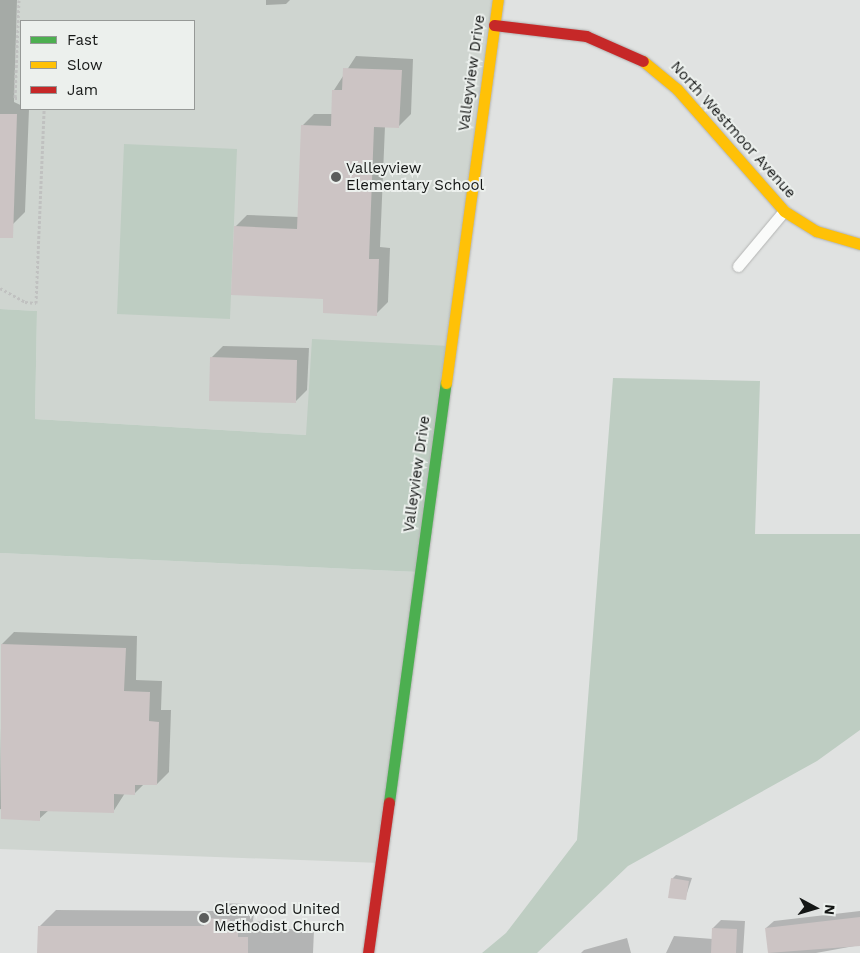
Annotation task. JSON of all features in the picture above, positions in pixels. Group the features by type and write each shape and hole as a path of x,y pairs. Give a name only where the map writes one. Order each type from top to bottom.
{"street":[{"name":"Valleyview Drive","path":"368,953 498,0"},
{"name":"North Westmoor Avenue","path":"494,24 586,36 614,44 651,64 784,211 816,231 860,244"}],"lane":[{"path":"738,266 784,211"}],"path":[{"path":"19,0 15,98 20,98"},
{"path":"0,288 25,302 36,302 44,110"}],"shaded area":[{"path":"0,0 498,0 450,346 306,435 35,419 37,311 0,309"},
{"path":"0,553 418,572 381,863 0,849"}],"green space":[{"path":"124,144 237,149 230,319 117,314"},
{"path":"0,309 37,311 35,419 306,435 312,339 450,346 418,572 0,553"},
{"path":"613,378 760,381 755,534 860,534 860,730 817,761 628,866 537,953 482,953 506,933 577,840"}],"building":[{"name":"Valleyview Elementary School","path":"343,68 402,70 399,128 374,127 369,259 379,259 377,316 323,313 323,299 231,295 234,226 297,229 301,125 331,126 332,90 342,90"},
{"path":"0,114 17,114 13,238 0,238"},
{"path":"210,357 297,360 296,403 209,401"},
{"path":"1,644 126,648 124,691 150,692 149,721 159,722 157,785 135,785 135,795 114,794 114,813 40,811 40,821 1,819"},
{"path":"671,878 689,881 686,900 668,898"},
{"path":"860,917 860,946 768,953 765,928"},
{"name":"Glenwood United Methodist Church","path":"204,918 230,919 229,928 238,929 238,937 248,937 248,953 37,953 38,926 204,926"},
{"path":"712,928 737,929 736,953 711,953"}],"traffic: fast":[{"path":"389,802 446,383"}],"traffic: slow":[{"path":"446,383 498,0"},
{"path":"643,61 677,89 784,211 816,231 860,244"}],"traffic: jam":[{"path":"494,25 586,36 643,61"},
{"path":"368,953 389,802"}],"place":[{"name":"Valleyview Elementary School","path":"336,177"},
{"name":"Glenwood United Methodist Church","path":"204,918"}]}
